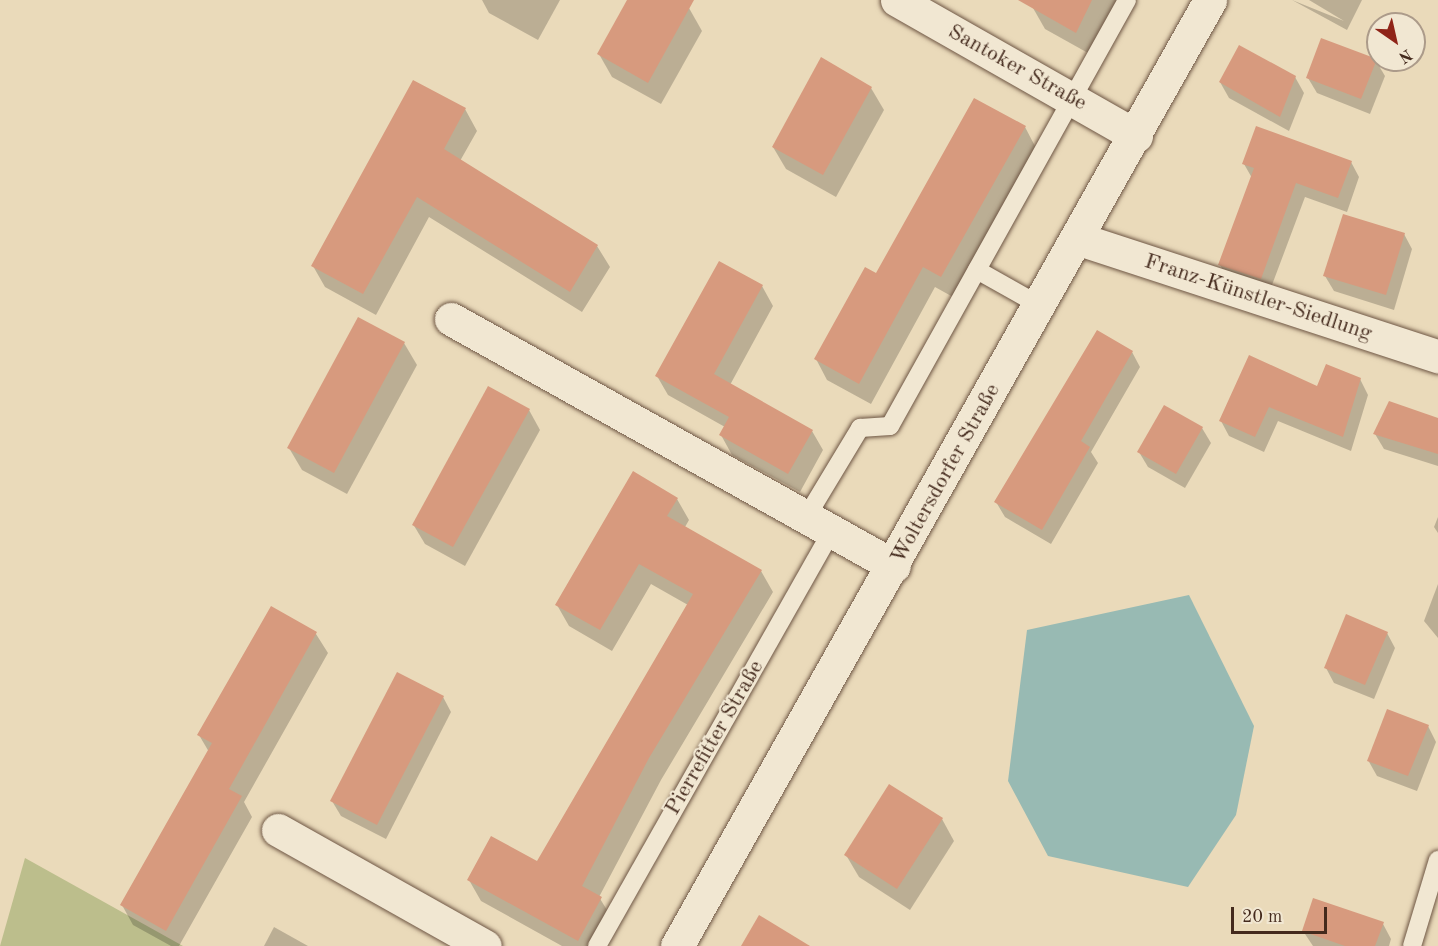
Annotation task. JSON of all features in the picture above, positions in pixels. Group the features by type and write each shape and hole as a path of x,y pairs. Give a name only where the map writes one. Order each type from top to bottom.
{"street":[{"name":"Santoker Straße","path":"897,0 1137,136"},
{"name":"Woltersdorfer Straße","path":"676,946 1137,136 1210,0"},
{"name":"Franz-Künstler-Siedlung","path":"1078,239 1438,356"},
{"path":"451,319 894,566"},
{"path":"278,830 485,946"}],"lane":[{"path":"1041,306 977,270 1127,0"},
{"name":"Pierrefitter Straße","path":"597,946 820,523 860,428 890,426 977,270"},
{"path":"1412,946 1438,860"}],"green space":[{"path":"25,858 183,946 0,946"}],"water":[{"path":"1189,595 1254,726 1236,815 1188,887 1048,856 1008,781 1027,630"}],"building":[{"path":"627,0 694,0 648,83 597,54"},
{"path":"1018,0 1092,0 1076,33"},
{"path":"1321,38 1366,55 1366,72 1372,72 1361,99 1306,78"},
{"path":"1239,45 1296,76 1280,117 1219,82"},
{"path":"821,57 872,87 823,175 772,147"},
{"path":"413,80 466,108 444,149 598,245 570,292 417,197 363,294 311,266"},
{"path":"974,98 1026,126 941,277 923,267 859,384 814,359 865,267 876,273"},
{"path":"1256,126 1352,161 1338,198 1296,183 1261,279 1218,265 1254,168 1242,164"},
{"path":"1343,214 1405,233 1386,295 1323,276"},
{"path":"719,261 763,285 714,374 813,430 788,474 719,435 729,417 655,376"},
{"path":"358,317 405,342 334,473 287,448"},
{"path":"1097,330 1133,351 1081,441 1090,447 1042,530 994,502"},
{"path":"1249,355 1317,386 1326,364 1361,378 1343,437 1269,407 1255,437 1219,421"},
{"path":"488,386 530,409 453,547 412,525"},
{"path":"1389,401 1438,418 1438,454 1373,434"},
{"path":"1164,405 1203,427 1176,474 1137,452"},
{"path":"633,471 678,498 667,516 762,570 649,758 582,886 602,897 578,941 467,880 491,836 537,861 693,594 639,564 600,630 555,605"},
{"path":"271,606 317,632 229,789 242,796 166,931 120,905 212,743 197,735"},
{"path":"1346,614 1388,632 1365,685 1324,668"},
{"path":"397,672 444,696 377,825 330,801"},
{"path":"1387,709 1429,725 1408,776 1367,761"},
{"path":"889,784 943,818 897,889 844,855"},
{"path":"1313,898 1384,922 1375,946 1345,946 1302,931"},
{"path":"759,915 810,946 741,946"}]}
